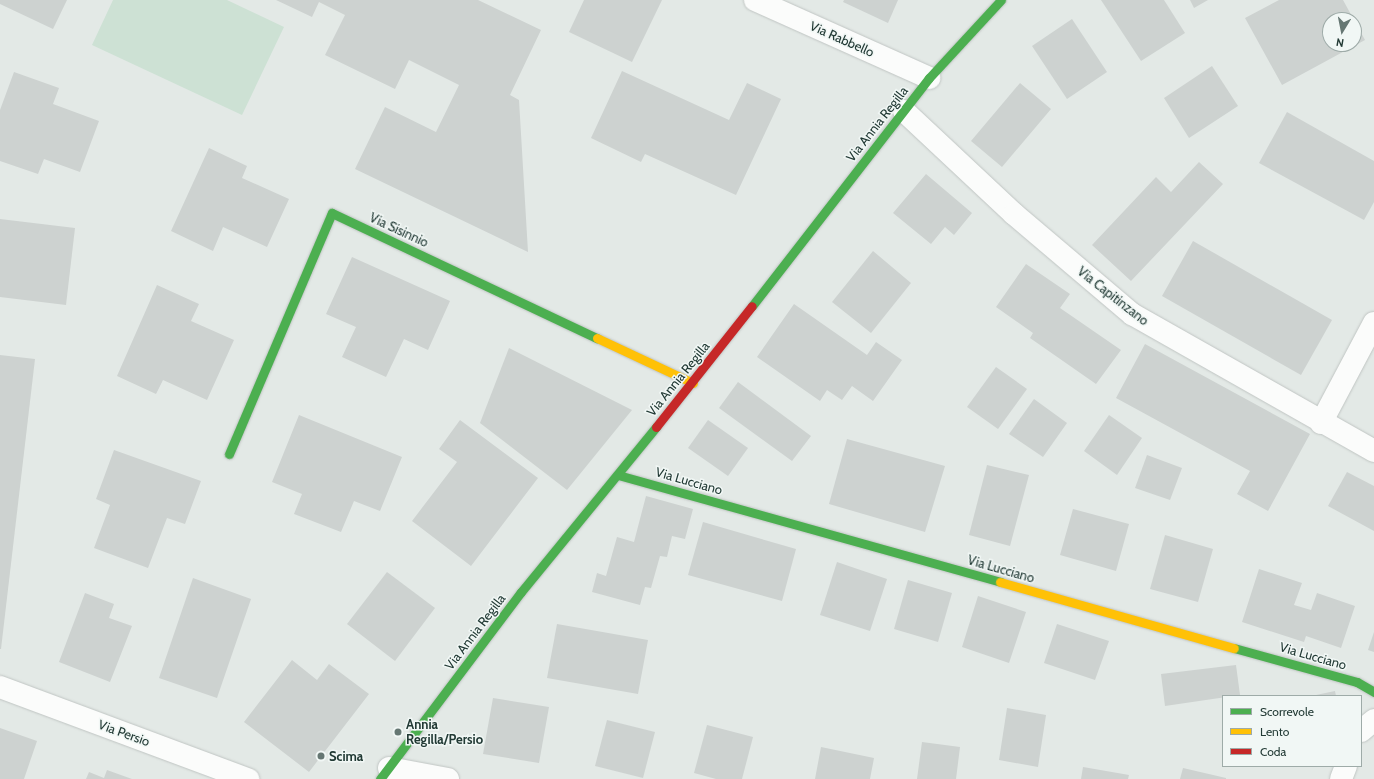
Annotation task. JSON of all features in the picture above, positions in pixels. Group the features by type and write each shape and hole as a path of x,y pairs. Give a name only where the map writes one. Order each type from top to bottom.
{"street":[{"name":"Via Rabbello","path":"755,0 930,78"},
{"name":"Via Annia Regilla","path":"384,773 521,592 692,383 930,78 1001,0"},
{"name":"Via Capitinzano","path":"904,111 1014,214 1132,314 1374,451"},
{"name":"Via Sisinnio","path":"228,454 332,213 692,383"},
{"path":"1321,422 1374,323"},
{"name":"Via Lucciano","path":"618,475 1357,682 1374,692"},
{"name":"Via Persio","path":"0,687 248,779"},
{"path":"1362,730 1374,720"},
{"path":"1342,779 1346,767"},
{"path":"384,773 448,779"}],"green space":[{"path":"113,0 227,0 284,27 242,115 92,45"}],"building":[{"path":"0,0 67,0 53,29 0,4"},
{"path":"276,0 478,0 541,30 510,95 519,100 528,252 355,169 385,107 436,132 459,85 409,60 395,89 325,55 345,15 319,2 312,17"},
{"path":"584,0 662,0 632,62 569,32"},
{"path":"844,0 898,0 888,23 843,2"},
{"path":"1101,0 1164,0 1185,33 1141,61"},
{"path":"1190,0 1208,0 1194,8"},
{"path":"1279,0 1343,0 1350,12 1322,12 1322,52 1343,52 1282,85 1245,18"},
{"path":"1072,19 1107,72 1067,99 1032,46"},
{"path":"1362,35 1365,40 1362,42"},
{"path":"1212,66 1238,106 1189,138 1164,98"},
{"path":"622,71 729,120 747,83 781,99 736,195 645,154 641,162 591,138"},
{"path":"14,72 59,88 53,104 99,121 80,172 44,159 38,174 0,161 0,110"},
{"path":"1020,83 1051,109 1002,167 971,141"},
{"path":"1287,112 1374,161 1374,202 1364,220 1259,163"},
{"path":"209,148 247,166 242,178 289,199 267,247 223,227 213,251 171,231"},
{"path":"1199,162 1223,184 1131,281 1092,245 1156,177 1171,192"},
{"path":"926,174 972,213 954,235 945,227 931,244 893,213"},
{"path":"0,219 75,228 66,305 0,297"},
{"path":"1193,241 1332,320 1301,375 1162,296"},
{"path":"873,251 911,283 871,333 832,302"},
{"path":"352,257 450,301 428,350 404,339 386,377 342,357 356,327 326,314"},
{"path":"1026,264 1070,294 1060,308 1121,350 1096,384 1030,338 1033,333 996,307"},
{"path":"157,285 199,304 191,321 234,340 207,400 163,380 156,394 117,376"},
{"path":"794,304 867,355 876,342 902,360 873,401 852,386 842,400 827,390 820,401 757,357"},
{"path":"1145,344 1310,434 1268,511 1237,494 1250,471 1116,398"},
{"path":"509,348 632,410 567,490 480,423"},
{"path":"0,355 35,359 1,649 0,649"},
{"path":"996,367 1027,389 998,429 967,407"},
{"path":"738,382 811,436 792,461 719,408"},
{"path":"1034,399 1067,423 1043,457 1009,434"},
{"path":"299,415 402,457 380,511 354,501 341,532 294,514 302,494 272,482"},
{"path":"1109,415 1142,438 1117,475 1084,451"},
{"path":"460,420 538,478 471,566 412,521 457,462 439,449"},
{"path":"708,420 748,448 728,476 688,448"},
{"path":"847,439 945,466 925,532 829,504"},
{"path":"114,450 201,481 185,524 167,518 148,568 94,548 110,505 96,499"},
{"path":"1147,455 1182,468 1170,500 1135,488"},
{"path":"987,465 1029,475 1010,546 969,535"},
{"path":"1347,472 1374,486 1374,531 1328,506"},
{"path":"646,496 693,509 685,539 672,536 667,557 660,556 651,588 645,587 640,605 592,592 597,573 606,576 617,537 634,542"},
{"path":"1073,509 1129,524 1116,571 1060,555"},
{"path":"703,522 796,549 782,601 688,575"},
{"path":"1165,535 1213,549 1198,602 1150,589"},
{"path":"837,562 887,579 870,631 820,615"},
{"path":"1259,569 1302,583 1294,605 1311,610 1317,593 1355,606 1341,648 1306,636 1304,642 1242,622"},
{"path":"387,572 435,608 395,661 347,624"},
{"path":"193,578 251,599 217,698 159,678"},
{"path":"908,580 952,593 938,642 894,629"},
{"path":"85,593 114,604 109,618 132,626 110,682 59,662"},
{"path":"978,596 1026,612 1009,663 962,647"},
{"path":"557,624 648,640 638,694 547,678"},
{"path":"1057,624 1109,641 1095,680 1044,663"},
{"path":"1374,632 1374,652 1368,650"},
{"path":"292,660 317,680 329,664 369,694 309,772 244,722"},
{"path":"1236,665 1240,695 1222,695 1222,698 1165,706 1161,674"},
{"path":"1335,691 1336,695 1316,695"},
{"path":"493,698 549,707 539,763 483,754"},
{"path":"1007,708 1046,715 1038,767 999,760"},
{"path":"607,720 655,732 643,778 595,766"},
{"path":"707,725 753,737 742,779 716,779 694,773"},
{"path":"0,728 37,741 24,779 0,779"},
{"path":"922,742 960,747 956,779 917,779"},
{"path":"821,747 874,758 870,779 815,779"},
{"path":"1083,767 1129,775 1128,779 1081,779"},
{"path":"1183,768 1226,778 1226,779 1180,779"},
{"path":"107,770 132,779 86,779 89,772 104,778"}],"traffic: fast":[{"path":"752,306 929,78 1001,0"},
{"path":"229,454 332,213 597,338"},
{"path":"380,779 521,592 656,427"},
{"path":"618,475 1000,582"},
{"path":"1234,648 1357,682 1374,692"}],"traffic: slow":[{"path":"597,338 693,383"},
{"path":"1000,582 1234,648"}],"traffic: jam":[{"path":"656,427 752,306"}],"place":[{"name":"Annia Regilla/Persio","path":"398,732"},
{"name":"Scima","path":"321,756"}]}
